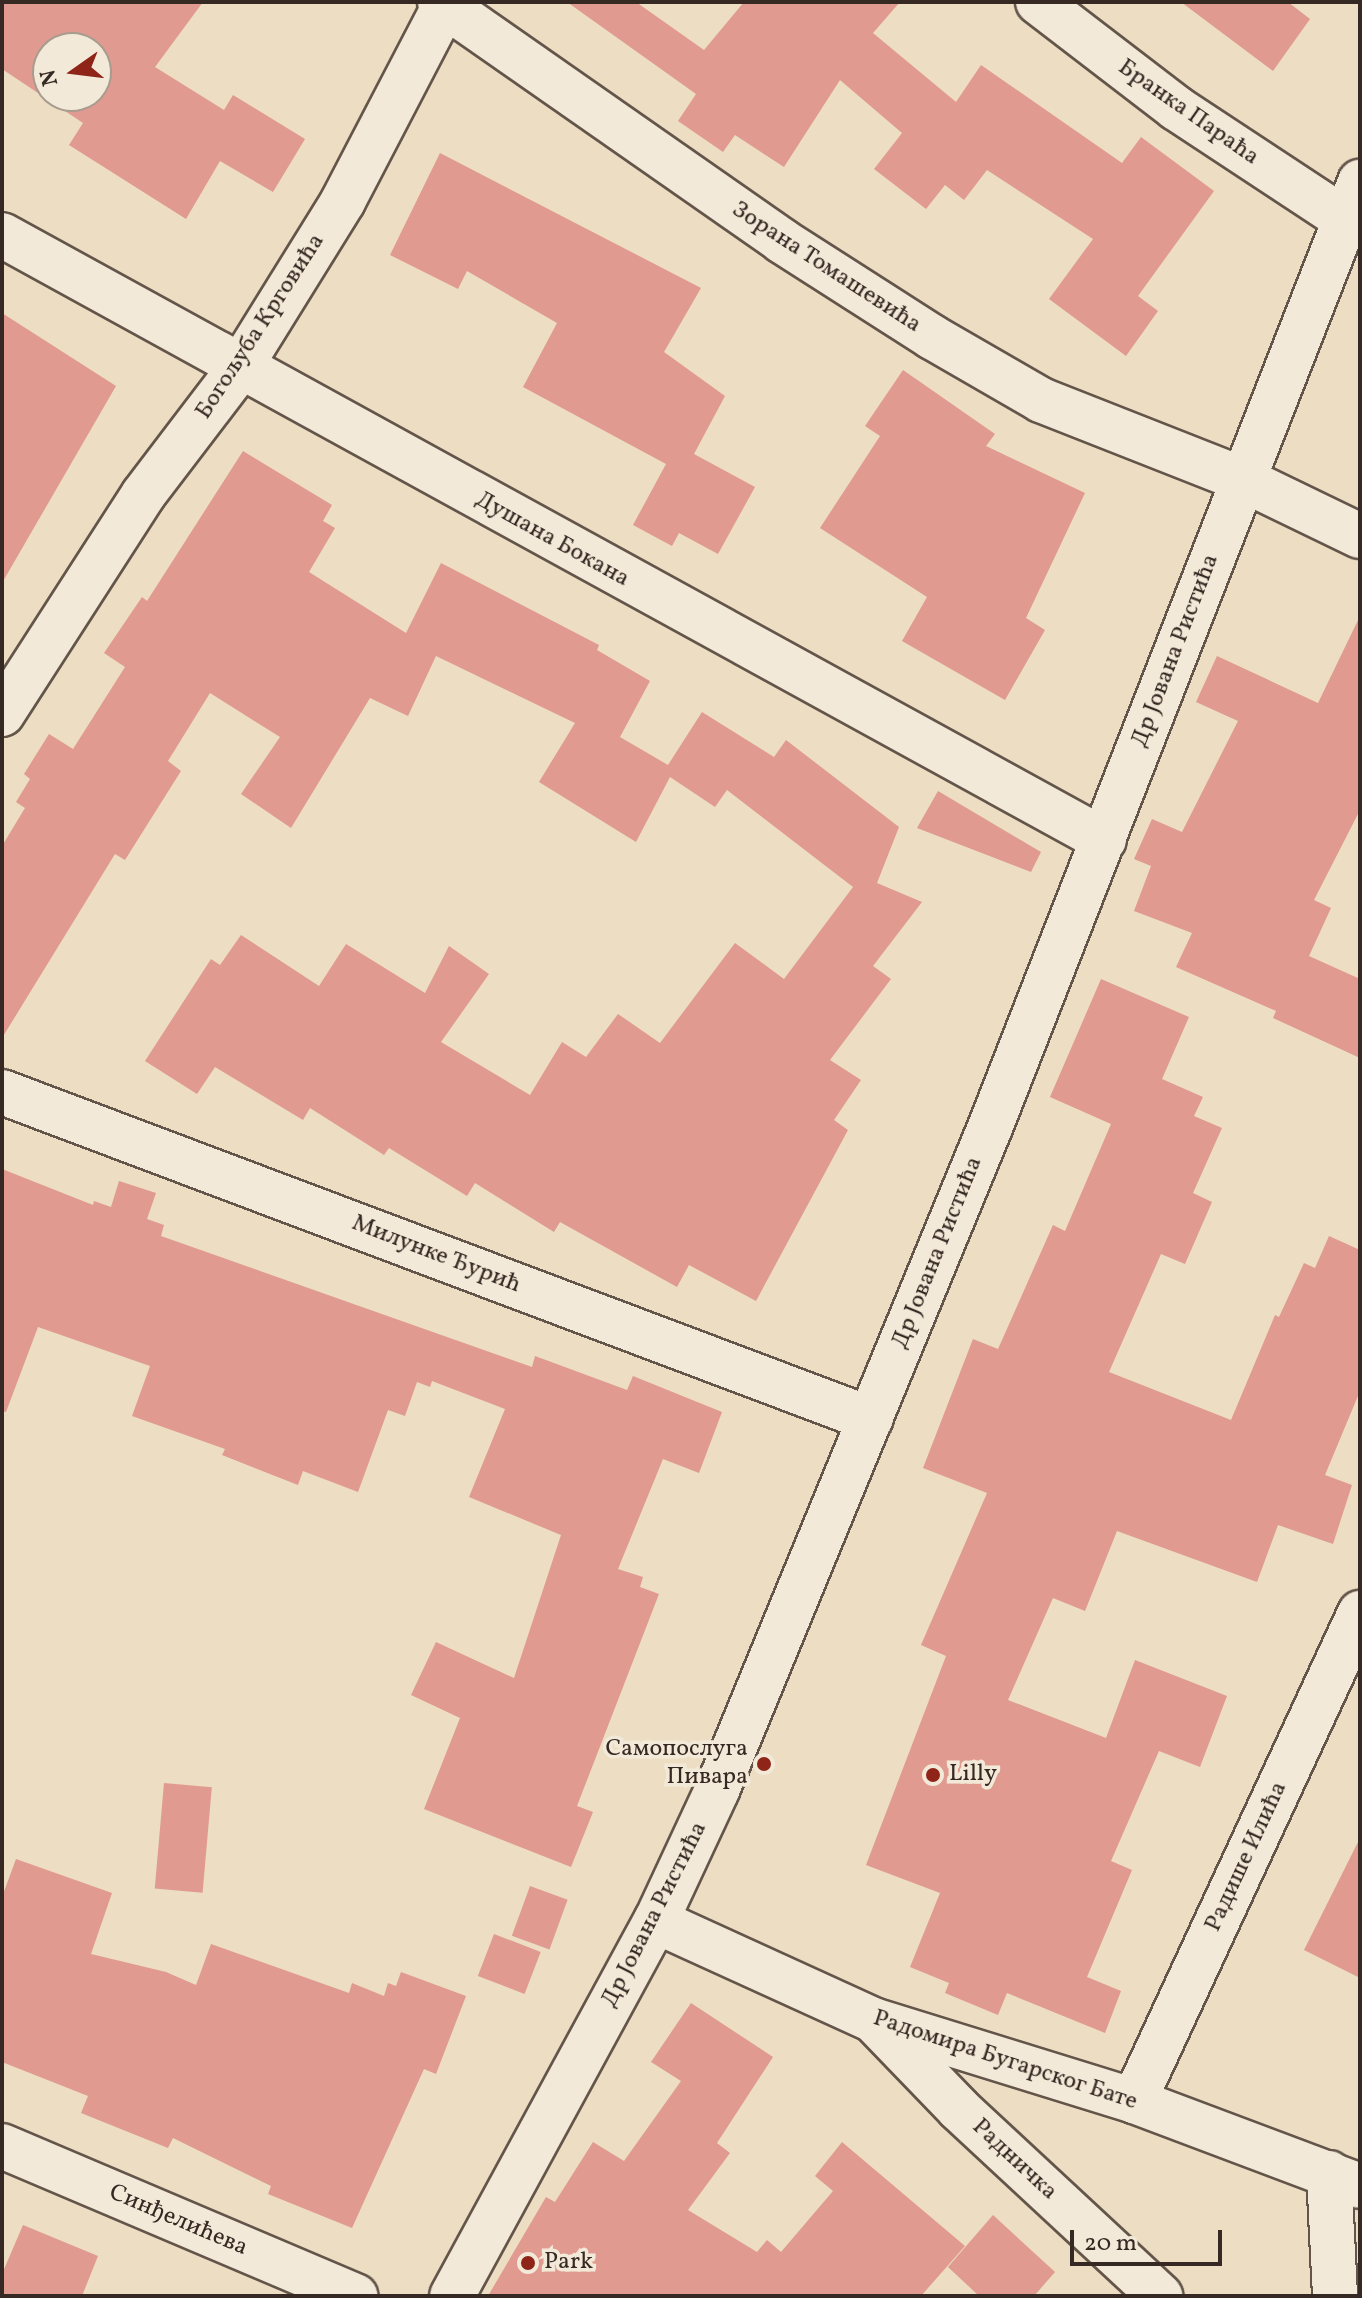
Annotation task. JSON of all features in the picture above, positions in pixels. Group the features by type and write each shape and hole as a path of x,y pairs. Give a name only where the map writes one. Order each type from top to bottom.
{"street":[{"name":"Бранка Параћа","path":"1038,2 1176,108 1352,200"},
{"name":"Богољуба Крговића","path":"2,714 143,495 239,369 343,201 442,4"},
{"name":"Зорана Томашевића","path":"442,4 769,232 932,337 1041,400 1242,479 1360,536"},
{"name":"Др Јована Ристића","path":"452,2296 656,1921 756,1699 1104,840 1352,200"},
{"name":"Душана Бокана","path":"2,235 239,369 1104,840"},
{"name":"Милунке Ђурић","path":"2,1092 870,1419"},
{"name":"Радише Илића","path":"1134,2101 1360,1613"},
{"name":"Радомира Бугарског Бате","path":"656,1921 873,2020 1134,2101 1345,2180"},
{"name":"Радничка","path":"873,2020 959,2109 1160,2296"},
{"name":"Синђелићева","path":"2,2146 355,2296"},
{"path":"1335,2296 1345,2180"}],"building":[{"path":"2,2 203,2 155,67 224,110 233,95 305,139 273,192 220,161 186,219 69,145 83,123 66,112 112,112 112,32 32,32 32,89 2,69"},
{"path":"567,2 636,2 704,50 744,2 900,2 873,33 956,102 981,65 1122,163 1141,137 1214,191 1138,296 1158,311 1126,356 1049,299 1093,239 987,170 964,200 945,185 926,209 874,169 902,133 840,80 784,167 735,135 723,152 678,121 696,94"},
{"path":"1181,2 1288,2 1310,19 1273,71"},
{"path":"440,153 701,288 664,352 725,396 694,454 755,487 718,554 679,533 672,546 633,525 666,464 523,387 557,323 467,271 458,289 390,255"},
{"path":"2,313 116,386 2,583"},
{"path":"903,370 995,434 986,446 1085,493 1026,618 1045,630 1005,700 902,641 927,597 820,528 880,436 865,426"},
{"path":"243,451 332,505 323,521 335,528 309,572 406,633 441,563 599,645 597,650 650,681 620,737 668,765 702,712 774,757 786,740 899,827 877,883 922,902 873,966 891,979 830,1060 861,1080 834,1120 848,1130 756,1301 689,1265 677,1287 560,1222 554,1232 475,1183 467,1196 389,1148 384,1155 310,1108 303,1120 215,1067 197,1094 145,1061 211,959 220,965 241,935 319,986 346,944 425,993 449,946 489,974 441,1042 530,1095 562,1042 586,1057 618,1014 660,1043 735,943 784,979 853,887 727,790 715,807 670,777 636,842 539,782 575,723 436,656 408,716 370,698 291,828 241,794 280,737 210,693 168,761 181,771 125,860 115,854 2,1038 2,846 25,808 16,802 30,779 24,774 49,734 73,749 125,667 104,653 142,597 147,601"},
{"path":"1360,616 1360,810 1314,900 1331,908 1309,956 1360,979 1360,1058 1273,1018 1276,1011 1176,967 1192,933 1134,911 1151,866 1134,859 1152,819 1182,832 1238,721 1196,702 1217,656 1318,703"},
{"path":"938,791 1041,852 1031,872 917,828"},
{"path":"1101,979 1189,1017 1162,1079 1203,1097 1194,1116 1222,1128 1193,1193 1212,1202 1185,1264 1161,1254 1109,1372 1231,1420 1275,1315 1279,1317 1304,1263 1315,1268 1329,1236 1360,1250 1360,1391 1325,1475 1352,1485 1333,1544 1278,1525 1257,1582 1117,1531 1085,1611 1053,1598 1008,1700 1106,1738 1135,1660 1227,1696 1200,1767 1159,1751 1111,1861 1132,1870 1087,1977 1121,1991 1105,2033 1007,1993 998,2015 945,1993 949,1983 910,1967 940,1893 866,1865 946,1656 921,1645 987,1493 923,1468 973,1339 998,1349 1053,1225 1065,1231 1111,1124 1050,1097"},
{"path":"2,1169 93,1205 94,1201 111,1207 119,1181 156,1193 147,1219 164,1225 161,1236 532,1367 535,1356 627,1390 633,1376 722,1412 699,1473 663,1459 618,1569 643,1577 640,1587 659,1594 577,1806 593,1812 571,1867 424,1809 460,1718 411,1695 436,1642 514,1678 561,1535 469,1497 505,1409 432,1381 430,1387 417,1382 405,1416 388,1410 358,1492 303,1471 298,1485 222,1455 225,1449 132,1416 150,1366 38,1327 6,1412 2,1411"},
{"path":"164,1783 212,1787 203,1893 155,1889"},
{"path":"1360,1838 1360,1978 1304,1950"},
{"path":"16,1859 112,1893 91,1954 166,1972 196,1985 211,1944 349,1993 352,1983 384,1996 388,1983 396,1986 401,1972 466,1996 436,2074 424,2069 352,2228 268,2194 271,2186 173,2138 168,2148 81,2113 88,2096 2,2062 2,1897"},
{"path":"530,1886 568,1900 549,1949 512,1936"},
{"path":"494,1934 541,1952 525,1994 478,1976"},
{"path":"691,2003 773,2057 717,2143 730,2153 688,2210 757,2252 767,2240 781,2252 833,2191 815,2176 842,2142 965,2246 921,2296 488,2296 546,2197 555,2202 593,2142 624,2161 681,2081 651,2062"},
{"path":"993,2215 1055,2272 1034,2296 979,2296 948,2267"},
{"path":"23,2225 98,2256 82,2296 2,2296 2,2274"}],"place":[{"name":"Самопослуга Пивара","path":"764,1764"},
{"name":"Lilly","path":"933,1775"},
{"name":"Park","path":"528,2263"}]}
